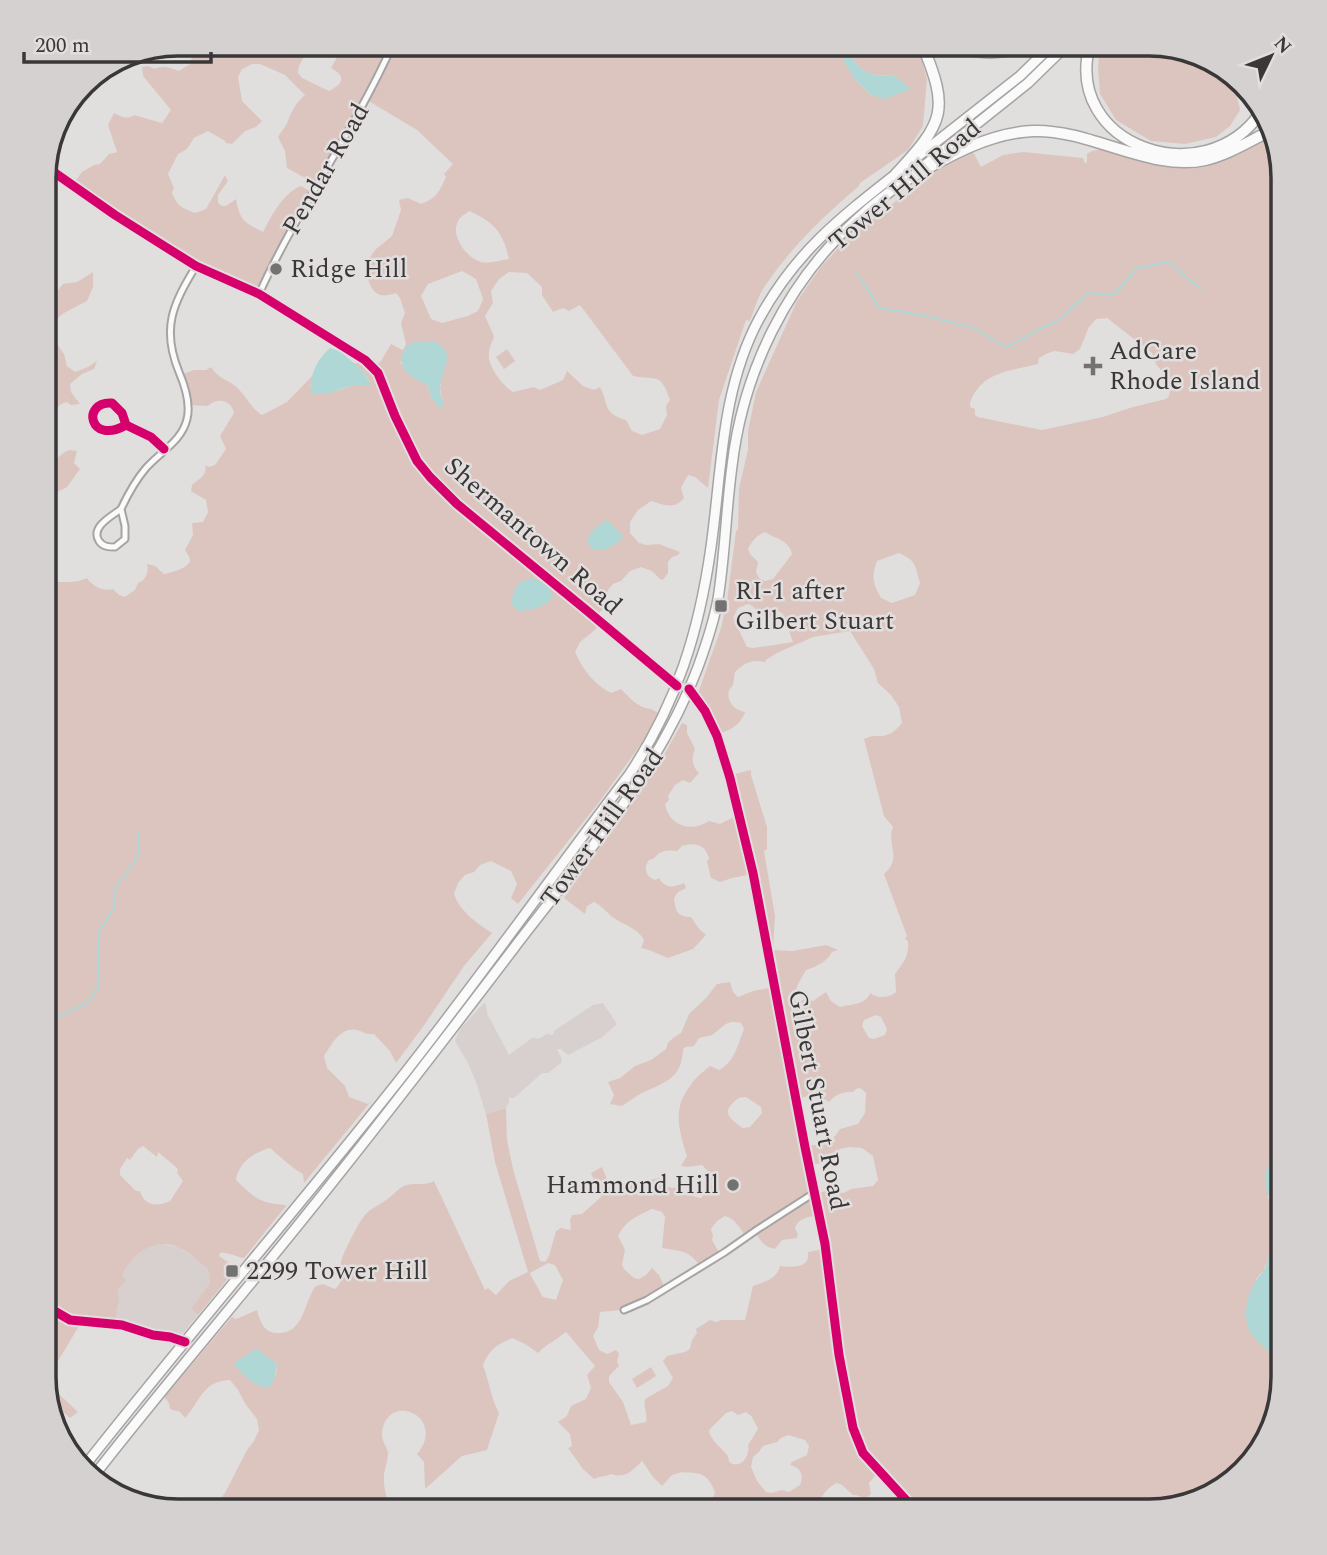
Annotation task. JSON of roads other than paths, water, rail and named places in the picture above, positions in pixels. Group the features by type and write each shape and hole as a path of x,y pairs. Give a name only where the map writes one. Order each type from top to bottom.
{"highway":[{"path":"898,179 934,127 937,117 937,85 926,56"},
{"name":"Tower Hill Road","path":"99,1469 284,1243 452,1031 635,789 674,723 699,665 718,600 734,445 746,396 761,352 795,291 823,254 855,220 898,179 1041,56"},
{"name":"Tower Hill Road","path":"89,1460 398,1082 647,749 677,686 699,615 712,545 728,409 740,364 782,282 828,229 1028,83 1056,56"},
{"path":"1087,56 1086,75 1094,104 1115,130 1136,144 1171,154 1203,152 1232,141 1256,119"},
{"path":"898,179 975,145 1025,132 1063,133 1153,158 1180,162 1214,158 1263,134"},
{"path":"372,1132 389,1100 490,967 490,960"}],"street":[{"name":"Pendar Road","path":"259,294 387,56"},
{"name":"Shermantown Road","path":"56,174 132,227 196,266 259,294 365,360 378,373 417,461 438,486 677,686"},
{"path":"121,509 125,539 116,547 107,547 97,537 98,529 121,509 136,481 164,449 179,437 187,422 185,388 175,361 169,331 177,301 196,266"},
{"path":"126,425 109,432 100,429 94,422 94,411 99,405 112,404 122,414 126,425 151,437 164,449"},
{"name":"Gilbert Stuart Road","path":"689,689 711,723 738,806 753,873 825,1244 841,1369 853,1428 863,1453 904,1499"},
{"path":"625,1310 647,1300 725,1252 814,1193"},
{"path":"56,1312 71,1320 122,1325 185,1342"}],"water":[{"path":"843,56 852,56 864,70 877,75 894,75 911,89 885,99 871,95 853,77"},
{"path":"432,341 440,345 447,355 440,389 443,408 431,398 428,385 408,373 402,363 404,350 410,343"},
{"path":"330,348 341,352 364,372 369,385 353,385 326,393 311,393 315,368"},
{"path":"607,520 624,537 605,549 591,549 587,539 595,528"},
{"path":"531,578 545,585 553,598 537,608 519,611 512,604 514,591 519,584"},
{"path":"1271,1161 1271,1202 1265,1181"},
{"path":"1271,1253 1271,1354 1249,1330 1246,1311 1254,1284 1265,1268"},
{"path":"254,1350 277,1364 274,1380 268,1388 254,1383 235,1366 236,1362"}],"waterway":[{"path":"856,273 880,308 974,328 1006,347 1060,319 1088,293 1114,295 1137,268 1169,262 1200,288"},
{"path":"56,1018 89,1002 99,984 99,932 114,907 114,889 138,857 138,832"}],"place":[{"name":"Ridge Hill","path":"276,269"},
{"name":"AdCare Rhode Island","path":"1093,366"},
{"name":"RI-1 after Gilbert Stuart","path":"721,606"},
{"name":"Hammond Hill","path":"733,1185"},
{"name":"2299 Tower Hill","path":"232,1271"}]}
